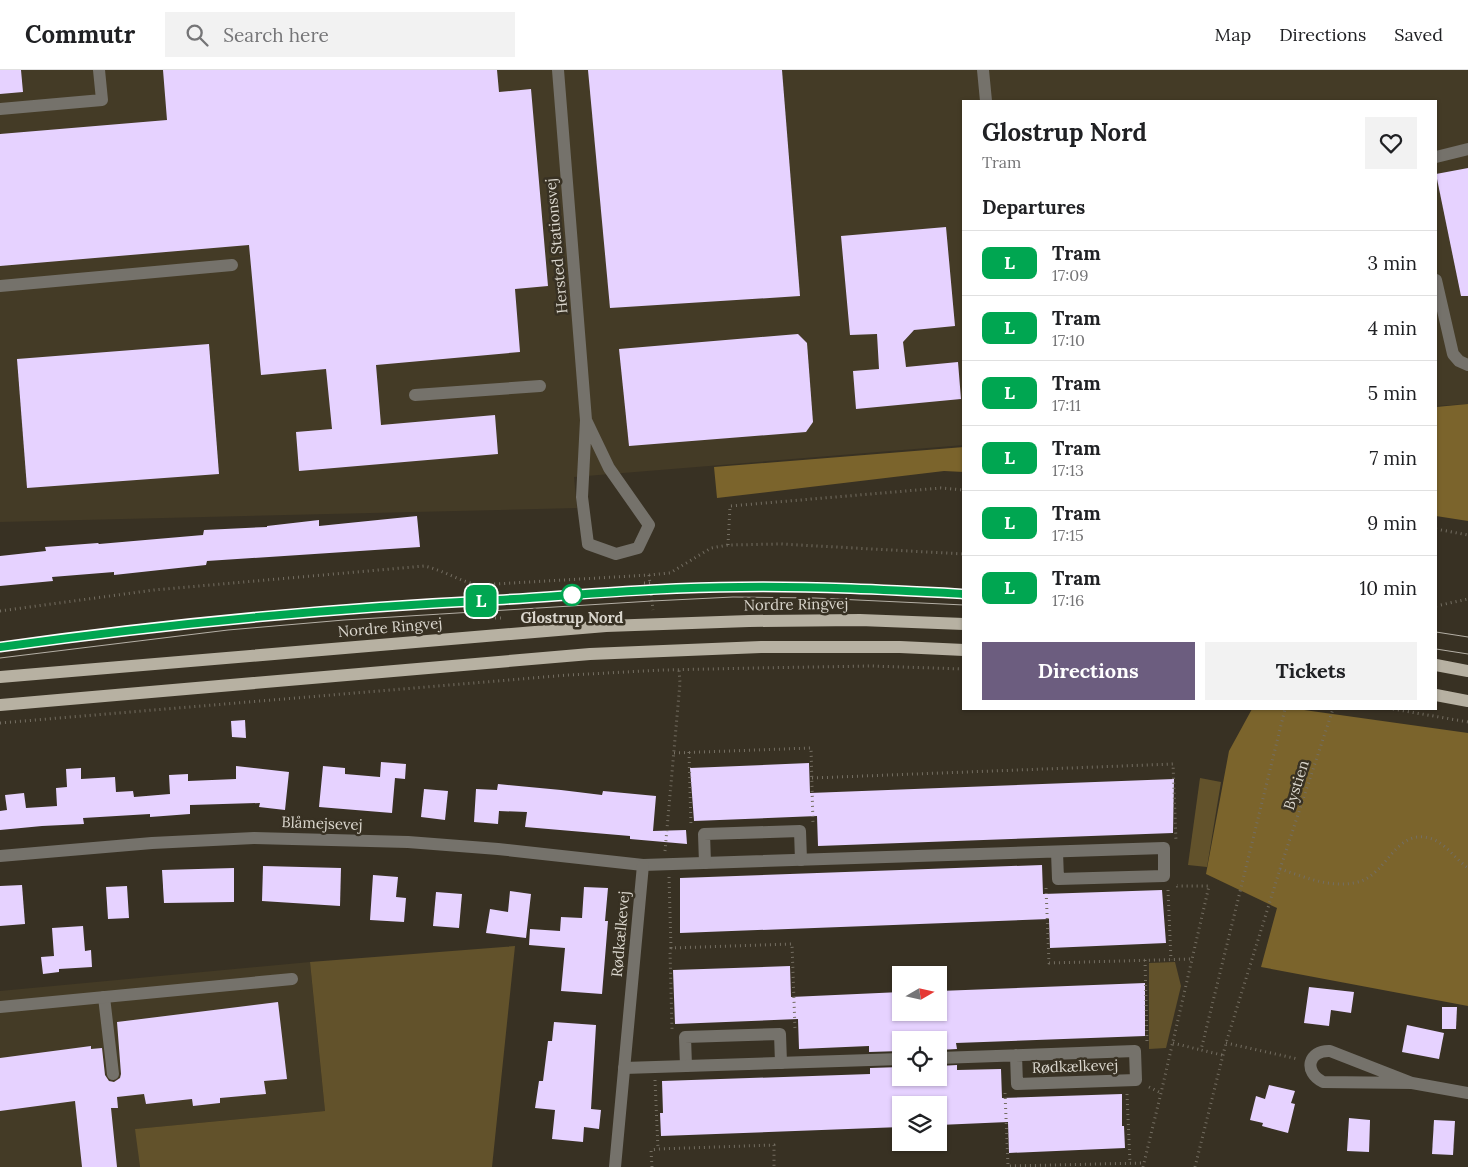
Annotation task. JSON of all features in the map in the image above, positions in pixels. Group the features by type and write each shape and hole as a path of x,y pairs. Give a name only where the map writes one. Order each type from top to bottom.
{"main road":[{"name":"Nordre Ringvej","path":"0,677 606,626 749,621 860,620 962,624"},
{"path":"0,705 590,654 761,647 900,647 962,650"},
{"path":"1437,665 1468,671"},
{"path":"1437,695 1468,701"}],"street":[{"path":"0,109 102,100 100,70"},
{"name":"Hersted Stationsvej","path":"558,70 586,420 582,497 588,544 616,554 638,548 649,525 609,468 586,420"},
{"path":"983,70 986,100"},
{"path":"1437,157 1468,149"},
{"path":"0,286 232,265"},
{"path":"1437,284 1453,354 1459,361 1468,365"},
{"path":"415,395 540,386"},
{"path":"705,863 704,834 800,831 801,860"},
{"name":"Blåmejsevej","path":"0,856 152,843 254,838 426,844 498,849 643,865"},
{"path":"643,865 1164,848 1166,877 1058,879 1058,852"},
{"name":"Rødkælkevej","path":"615,1167 643,865"},
{"path":"0,1007 292,979"},
{"path":"104,997 113,1074"},
{"path":"686,1066 685,1037 761,1034 780,1034 781,1063"},
{"name":"Rødkælkevej","path":"947,1058 1016,1055 1135,1051 1136,1080 1016,1084 1016,1055"},
{"path":"1412,1083 1330,1051 1322,1051 1315,1055 1310,1062 1310,1070 1315,1078 1323,1082 1412,1083 1468,1093"},
{"path":"624,1068 892,1059"}],"path":[{"path":"728,545 730,506 941,488 962,490"},
{"path":"1437,530 1468,535"},
{"path":"0,611 154,590 424,566 442,571 466,583 478,585 670,573 711,548 728,545 781,544 962,554"},
{"path":"644,583 650,582"},
{"path":"492,584 494,618 501,618"},
{"path":"493,593 500,592"},
{"path":"1437,606 1468,599"},
{"path":"0,723 559,675 680,670 871,666 962,669"},
{"path":"673,1038 671,948 666,864 680,670"},
{"path":"1201,1050 1285,710"},
{"name":"Bystien","path":"1195,1167 1222,1055 1280,868 1333,710"},
{"path":"1398,710 1468,722"},
{"path":"674,753 811,748 814,832"},
{"path":"689,752 691,836"},
{"path":"812,778 1173,764 1177,849"},
{"path":"1280,868 1319,882 1340,885 1360,882 1378,871 1404,841 1417,837 1429,838 1441,844 1468,868"},
{"path":"1005,1092 1008,1166 1091,1166 1130,1163 1143,1165 1209,886 1178,886 1166,877"},
{"path":"1166,877 1171,960"},
{"path":"1178,877 1178,886"},
{"path":"1045,880 1049,963 1192,959"},
{"path":"671,948 792,944 795,1033"},
{"path":"1145,960 1147,1048"},
{"path":"1173,1043 1222,1055"},
{"path":"1226,1043 1310,1062"},
{"path":"655,1067 658,1149"},
{"path":"1126,1080 1130,1163"},
{"path":"652,1167 651,1150 774,1145 774,1167"}],"shaded area":[{"path":"0,70 1468,70 1468,404 1437,406 1437,100 962,100 962,445 574,477 577,508 0,522"},
{"path":"1468,404 1468,521 1437,516 1437,407"},
{"path":"962,447 962,472 944,471 717,498 714,467"},
{"path":"1251,710 1304,710 1468,733 1468,1006 1261,967 1277,908 1206,874 1229,751"},
{"path":"1200,778 1221,782 1207,867 1188,865"},
{"path":"515,946 492,1167 140,1167 135,1129 325,1111 310,962"},
{"path":"310,962 325,1111 136,1129 140,1167 0,1167 0,991"},
{"path":"1175,962 1181,986 1166,1048 1149,1049 1149,963"}],"building":[{"path":"0,70 21,70 23,92 0,94"},
{"path":"163,70 497,70 499,92 531,89 548,286 515,289 520,352 376,365 381,425 495,415 498,454 299,471 296,432 332,429 326,369 261,375 249,245 0,266 0,134 167,120"},
{"path":"588,70 782,70 800,296 610,308"},
{"path":"1468,168 1468,296 1461,296 1437,174"},
{"path":"946,227 955,326 914,330 903,342 906,367 958,362 961,399 856,409 853,371 879,369 877,334 850,335 841,236"},
{"path":"798,334 807,343 813,422 806,432 629,446 619,349"},
{"path":"209,344 219,474 27,488 17,359"},
{"path":"417,516 420,547 207,561 206,565 114,575 114,572 52,577 53,581 0,586 0,556 46,551 45,547 203,535 204,530 267,527 319,520 319,526"},
{"path":"245,720 246,738 232,737 231,721"},
{"path":"381,762 406,764 405,779 395,778 392,813 319,807 323,766 345,768 345,774 380,777"},
{"path":"809,763 810,793 1174,779 1173,833 818,846 817,816 694,821 690,768"},
{"path":"236,766 289,772 285,810 259,807 260,803 190,805 190,814 150,817 150,814 83,818 84,824 0,830 0,811 7,810 5,795 24,793 26,808 57,806 56,788 67,787 66,769 81,768 81,779 115,777 116,792 133,791 134,797 170,794 169,775 188,774 188,781 236,779"},
{"path":"498,784 602,795 603,791 656,796 653,831 686,830 687,844 630,839 630,836 525,827 527,812 499,811 498,824 474,822 476,789 497,790"},
{"path":"424,789 448,791 445,820 421,817"},
{"path":"1042,865 1043,894 1162,890 1166,943 1050,948 1049,919 680,933 680,878"},
{"path":"263,866 341,868 340,906 262,901"},
{"path":"234,868 234,902 164,903 162,870"},
{"path":"373,875 398,877 396,897 406,898 404,922 370,920"},
{"path":"22,885 25,924 0,926 0,886"},
{"path":"127,886 129,918 108,919 106,887"},
{"path":"584,887 608,888 605,921 608,921 602,994 561,991 565,948 529,945 530,929 560,931 561,917 582,918"},
{"path":"510,891 531,894 526,938 486,933 490,909 508,912"},
{"path":"436,892 462,894 459,928 433,926"},
{"path":"83,926 85,951 91,950 92,967 59,969 59,972 43,974 41,957 54,956 52,928"},
{"path":"790,966 791,997 892,992 892,1021 948,1021 948,991 1145,983 1145,1036 956,1043 957,1049 947,1050 947,1031 892,1031 892,1051 869,1052 869,1046 799,1049 798,1019 675,1024 673,970"},
{"path":"1309,987 1354,992 1351,1013 1331,1010 1329,1026 1304,1023"},
{"path":"278,1002 287,1079 264,1081 266,1094 220,1098 220,1103 193,1106 192,1099 146,1104 144,1094 117,1097 118,1108 111,1108 117,1167 82,1167 75,1101 0,1111 0,1058 91,1046 91,1049 102,1048 105,1075 109,1081 114,1082 120,1078 121,1074 117,1022"},
{"path":"1442,1007 1457,1007 1456,1029 1442,1029"},
{"path":"554,1022 596,1025 591,1109 601,1110 599,1129 584,1127 583,1142 552,1139 555,1110 535,1108 539,1081 543,1081 548,1041 552,1041"},
{"path":"1407,1025 1444,1033 1439,1059 1402,1052"},
{"path":"957,1065 957,1070 1001,1069 1002,1098 1122,1094 1122,1126 1124,1126 1125,1148 1009,1153 1008,1122 947,1125 947,1096 892,1096 892,1127 661,1136 660,1113 663,1113 662,1081 870,1074 870,1068 892,1067 892,1086 947,1086 947,1066"},
{"path":"1269,1085 1295,1091 1291,1103 1295,1104 1288,1133 1262,1126 1263,1123 1250,1120 1256,1096 1265,1099"},
{"path":"1349,1118 1370,1120 1369,1152 1347,1151"},
{"path":"1434,1120 1455,1121 1453,1155 1432,1154"}],"tram line":[{"path":"0,647 173,625 334,610 691,588 803,587 962,594"},
{"name":"L","path":"0,647 173,625 334,610 692,588 803,587 962,594"},
{"path":"0,658 228,630 344,620 652,601 733,597 815,598 962,605"},
{"path":"1437,632 1468,637"},
{"path":"1437,649 1468,654"}],"place":[{"name":"Glostrup Nord","path":"572,595"}]}
